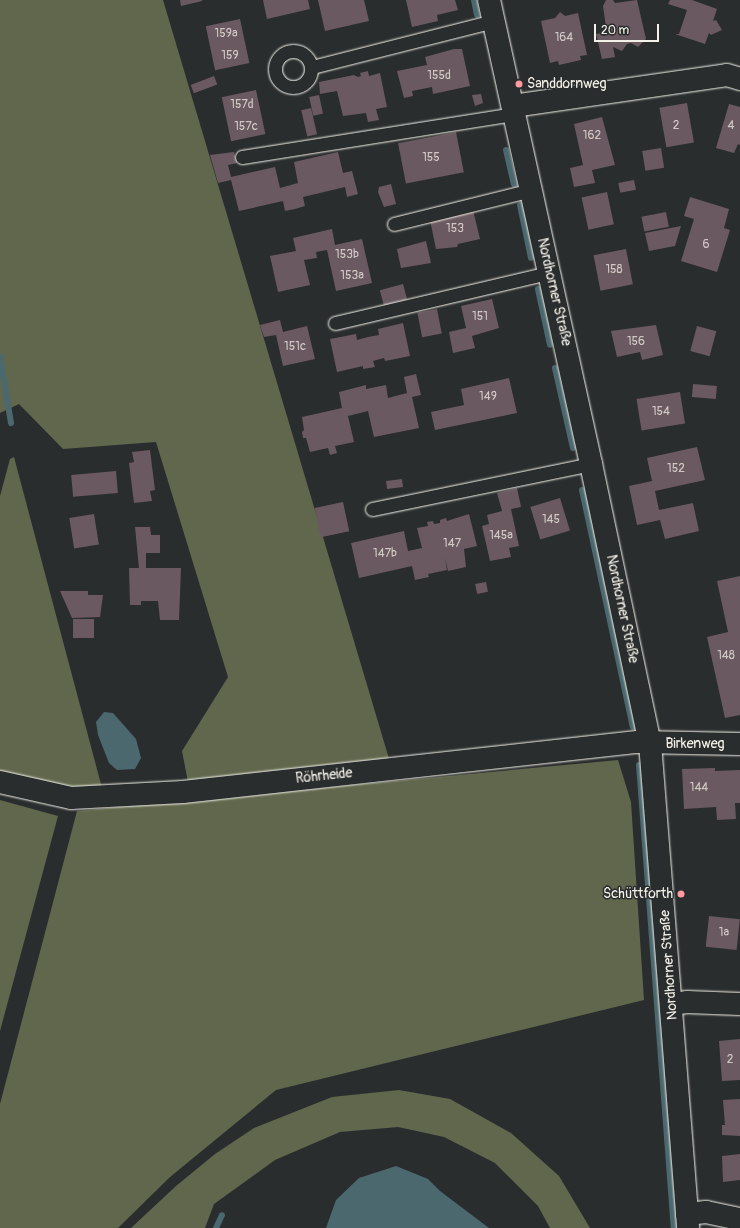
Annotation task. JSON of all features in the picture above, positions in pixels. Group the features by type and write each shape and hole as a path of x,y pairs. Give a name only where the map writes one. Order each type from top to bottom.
{"street":[{"name":"Nordhorner Straße","path":"489,0 592,464 650,743 672,1004 688,1221"},
{"path":"514,110 727,75 740,79"},
{"name":"Birkenweg","path":"650,743 740,744"},
{"name":"Röhrheide","path":"0,782 71,798 175,792 650,743"},
{"path":"672,1004 688,1002 740,1004"},
{"path":"688,1221 706,1212 740,1219"}],"lane":[{"path":"312,67 494,21"},
{"path":"242,157 514,110"},
{"path":"394,224 531,190"},
{"path":"335,322 549,273"},
{"path":"372,509 592,464"}],"green space":[{"path":"0,0 163,0 390,762 188,782 182,751 228,677 156,442 63,449 19,404 0,413"},
{"path":"14,457 102,788 72,790 0,771 0,496 10,459"},
{"path":"618,760 631,802 644,1000 276,1090 170,1177 118,1228 0,1228 0,1104 77,811"},
{"path":"0,800 58,816 0,1031"},
{"path":"399,1090 450,1099 511,1133 559,1176 590,1228 550,1228 538,1206 495,1163 444,1137 398,1127 340,1132 275,1160 214,1204 205,1228 131,1228 176,1186 215,1154 254,1128 332,1097"}],"water":[{"path":"104,712 113,713 136,739 141,758 135,769 117,770 109,763 98,735 96,722"},
{"path":"396,1166 428,1179 440,1191 489,1228 326,1228 336,1200 359,1178"}],"building":[{"path":"180,0 202,0 202,1 181,6"},
{"path":"263,0 308,0 310,9 267,19"},
{"path":"318,0 364,0 369,21 325,31"},
{"path":"406,0 455,0 458,10 437,15 438,21 412,27"},
{"path":"606,0 613,0 615,3 637,0 646,39 638,47 631,43 627,44 622,51 613,47 615,57 602,59 596,34 609,32 606,27 603,6"},
{"path":"670,0 692,0 717,9 713,21 716,20 722,30 711,35 709,33 705,44 675,34 679,34 687,10 668,4"},
{"path":"560,12 565,16 578,13 587,55 580,56 581,60 559,65 558,61 550,63 541,21 555,18"},
{"path":"240,19 249,63 215,70 206,26"},
{"path":"454,49 462,49 470,86 433,94 432,87 412,91 413,96 404,98 397,71 427,65 425,57"},
{"path":"368,71 369,76 380,73 387,107 376,109 379,120 368,122 366,113 343,116 337,91 320,94 319,82 354,75 358,77 361,76 360,73"},
{"path":"214,76 217,84 194,93 191,85"},
{"path":"256,90 265,134 231,141 222,97"},
{"path":"481,94 483,103 475,106 472,95"},
{"path":"319,95 323,114 313,116 309,97"},
{"path":"687,103 694,142 666,147 659,108"},
{"path":"729,104 740,107 740,145 738,144 734,153 716,148"},
{"path":"311,108 317,134 307,137 301,110"},
{"path":"602,117 615,165 592,170 595,183 574,187 570,168 583,165 574,124"},
{"path":"456,132 464,172 406,184 398,143"},
{"path":"661,148 664,168 645,171 642,151"},
{"path":"234,152 237,163 228,165 231,177 275,167 280,188 298,183 294,162 338,152 343,173 352,171 358,194 347,197 345,187 303,197 305,206 295,209 285,211 283,201 239,211 231,180 218,183 210,155"},
{"path":"634,180 636,190 620,193 618,183"},
{"path":"391,184 396,204 384,207 378,192 379,187"},
{"path":"607,192 614,224 588,230 582,197"},
{"path":"690,197 729,209 724,228 730,230 717,272 681,261 694,219 684,216"},
{"path":"473,210 480,239 458,244 457,247 436,249 430,220"},
{"path":"666,212 669,227 644,231 641,217"},
{"path":"681,226 675,246 649,251 645,233"},
{"path":"332,229 335,245 362,239 372,283 336,291 327,250 316,252 317,258 304,260 310,285 278,292 270,256 296,251 293,238"},
{"path":"426,241 431,263 401,268 397,249"},
{"path":"626,249 633,284 600,291 594,255"},
{"path":"403,284 407,299 384,306 380,290"},
{"path":"492,299 499,328 472,336 475,348 453,353 449,332 466,328 461,306"},
{"path":"437,309 442,334 422,337 417,313"},
{"path":"280,320 283,332 307,326 315,359 283,366 276,335 264,337 260,325"},
{"path":"403,323 410,356 385,361 384,358 373,361 375,367 363,369 363,366 337,372 330,339 356,334 357,340 379,335 378,329"},
{"path":"656,325 663,355 642,360 640,352 617,357 611,331"},
{"path":"697,326 716,331 710,356 690,351"},
{"path":"416,374 421,395 412,397 419,428 374,437 368,411 348,416 354,442 335,446 337,453 330,455 328,448 310,452 306,438 303,438 302,432 304,430 302,417 342,408 339,392 366,385 366,389 386,385 388,398 407,393 404,377"},
{"path":"509,378 517,413 435,430 431,412 464,405 461,389"},
{"path":"693,384 717,386 716,399 692,397"},
{"path":"680,392 685,424 642,430 637,399"},
{"path":"697,447 705,480 655,491 659,510 693,503 699,531 665,539 660,520 637,525 629,486 652,481 647,458"},
{"path":"150,450 155,490 150,491 152,501 134,503 129,463 134,462 132,452"},
{"path":"116,471 118,493 73,497 71,475"},
{"path":"402,479 403,487 387,489 386,481"},
{"path":"517,488 521,507 511,509 519,546 509,548 511,557 490,561 482,526 489,524 487,515 502,511 497,493"},
{"path":"560,498 570,531 540,540 530,507"},
{"path":"343,502 349,531 321,537 315,508"},
{"path":"94,514 99,545 74,549 69,518"},
{"path":"469,514 477,546 464,549 466,567 448,571 445,558 447,570 428,574 429,577 415,580 412,566 359,578 351,543 404,531 408,551 422,548 417,528 428,526 427,522 433,521 434,524 440,523 440,520 446,518 447,521"},
{"path":"135,527 150,527 151,535 160,535 160,553 146,553 146,568 181,568 179,620 160,620 158,601 141,601 141,605 130,605 129,568 139,568"},
{"path":"740,576 740,715 725,718 707,637 728,632 717,581"},
{"path":"486,582 488,592 477,594 475,584"},
{"path":"60,591 88,591 88,595 103,595 100,617 72,618"},
{"path":"73,619 94,619 94,638 73,638"},
{"path":"715,768 715,771 740,770 740,803 735,803 736,819 717,820 716,807 684,809 682,769"},
{"path":"709,916 740,919 737,950 706,947"},
{"path":"740,1039 740,1080 722,1081 719,1041"},
{"path":"740,1099 740,1136 722,1135 722,1125 725,1125 723,1100"},
{"path":"740,1154 740,1180 723,1182 722,1156"}],"waterway":[{"path":"474,0 477,15"},
{"path":"506,150 514,184"},
{"path":"520,205 531,258"},
{"path":"538,289 550,345"},
{"path":"0,356 11,423"},
{"path":"555,368 573,448"},
{"path":"582,490 633,727"},
{"path":"639,765 674,1228"},
{"path":"216,1228 222,1215"}],"place":[{"name":"Sanddornweg","path":"519,84"},
{"name":"Schüttforth","path":"681,894"}]}
